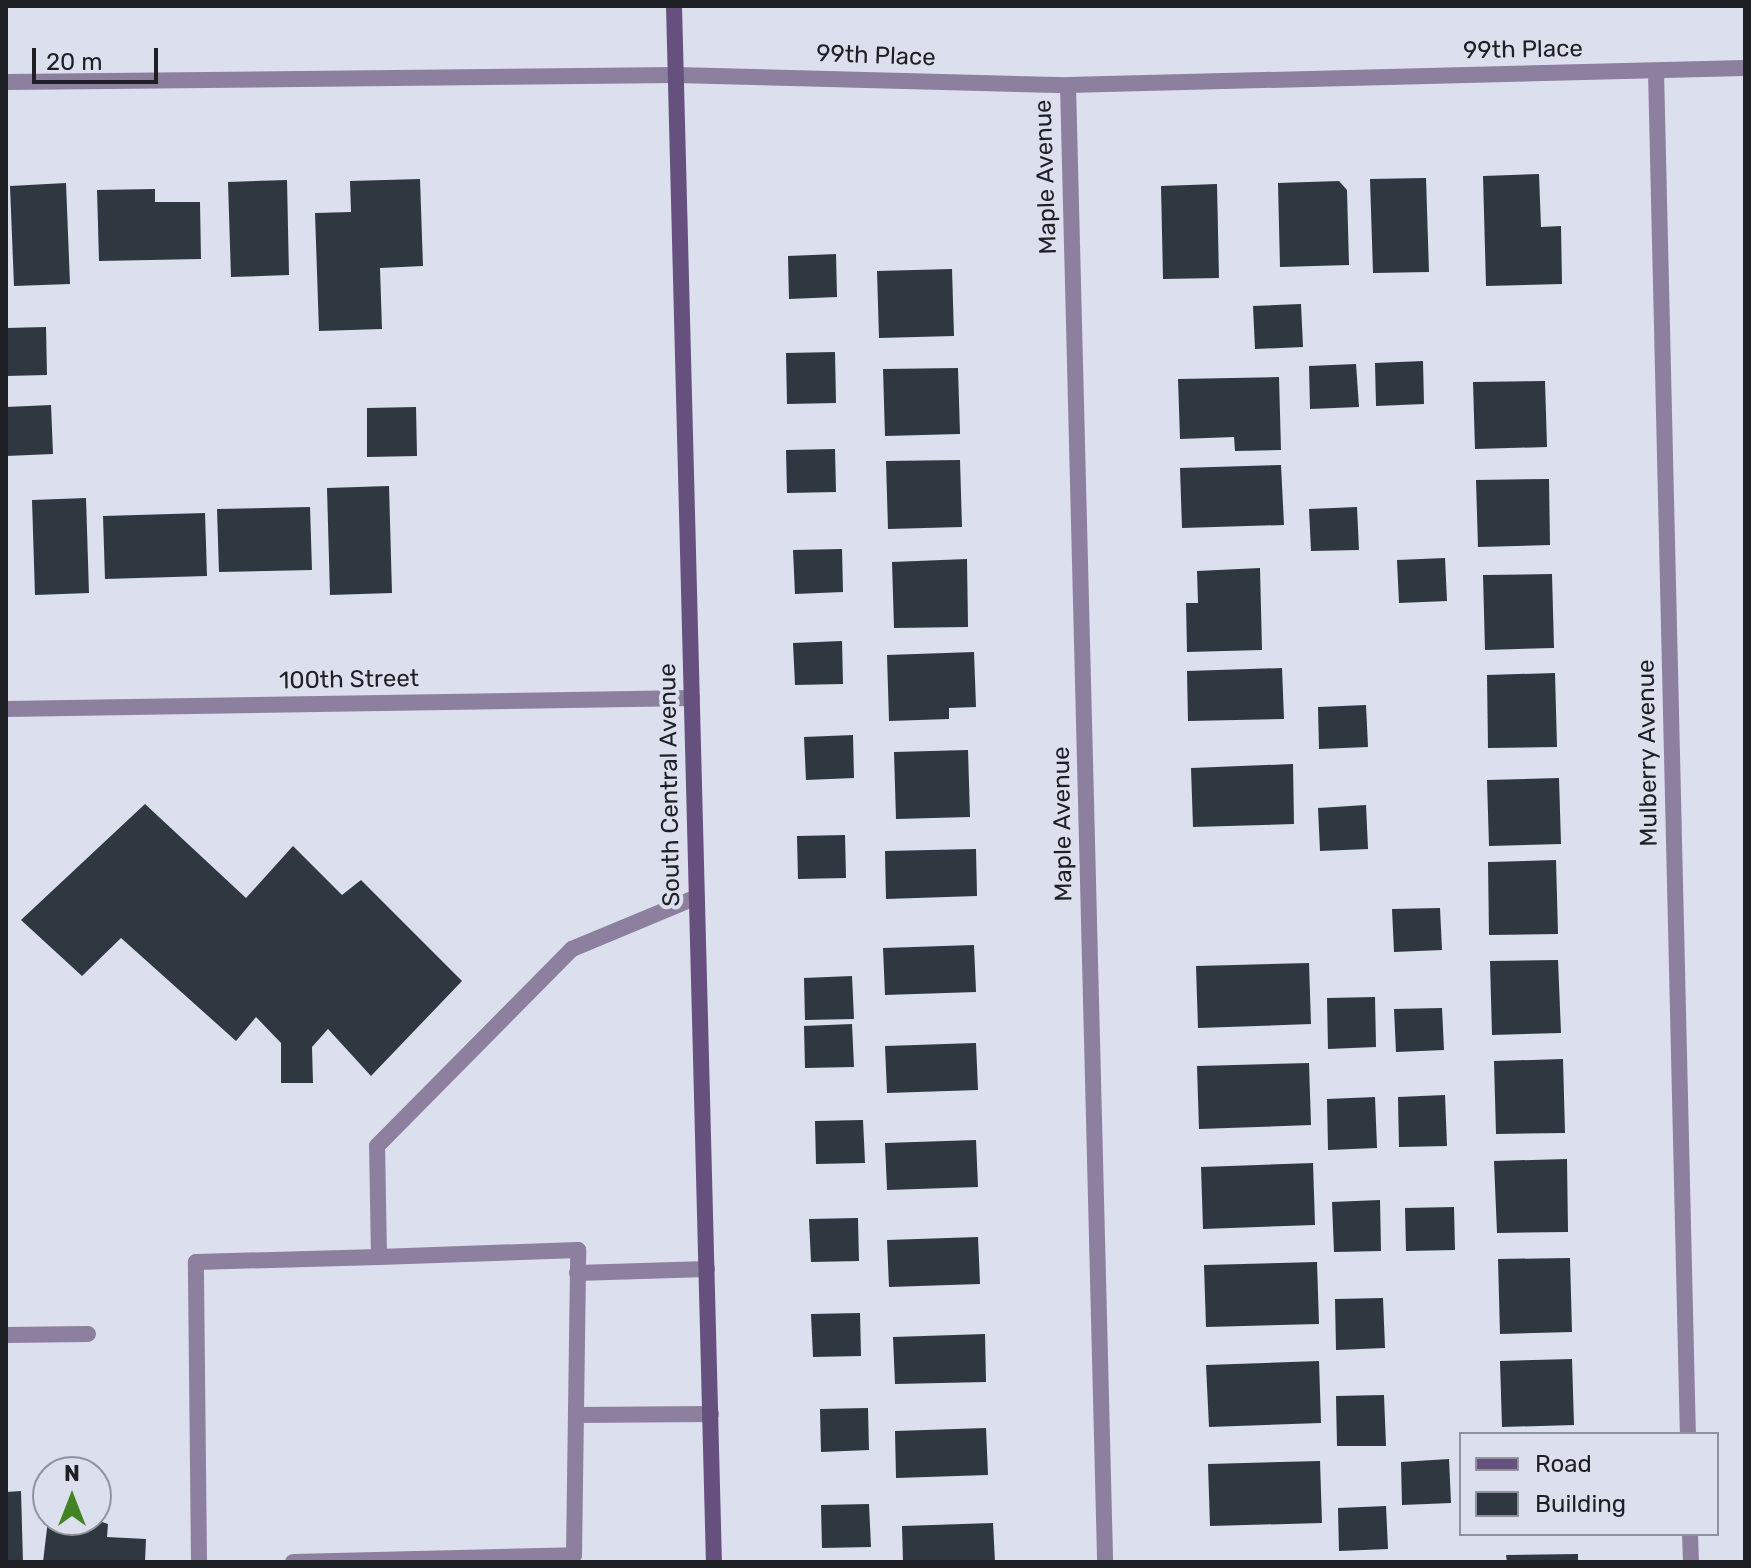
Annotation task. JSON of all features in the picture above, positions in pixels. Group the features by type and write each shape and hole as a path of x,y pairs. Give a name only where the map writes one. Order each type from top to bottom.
{"street":[{"name":"South Central Avenue","path":"674,6 714,1562"},
{"name":"99th Place","path":"6,82 676,75 1068,85 1745,68"},
{"name":"Mulberry Avenue","path":"1656,71 1688,1432"},
{"name":"Maple Avenue","path":"1068,85 1105,1562"},
{"name":"100th Street","path":"6,709 692,698"},
{"path":"379,1257 377,1146 572,949 697,897"},
{"path":"199,1562 196,1262 578,1250 574,1555 293,1562"},
{"path":"577,1273 707,1269"},
{"path":"6,1335 88,1334"},
{"path":"576,1415 711,1414"},
{"path":"1690,1536 1691,1562"}],"building":[{"path":"1539,174 1541,227 1561,226 1562,284 1486,286 1483,176"},
{"path":"1426,178 1429,272 1373,273 1370,179"},
{"path":"420,179 423,266 380,268 382,329 319,331 315,213 351,212 350,181"},
{"path":"287,180 289,275 231,277 228,182"},
{"path":"1339,181 1347,190 1349,265 1280,267 1278,183"},
{"path":"66,183 70,284 14,286 10,186"},
{"path":"1217,184 1219,278 1163,279 1161,186"},
{"path":"155,189 155,202 200,202 201,259 99,261 97,190"},
{"path":"836,254 837,297 789,299 788,256"},
{"path":"952,269 954,336 879,338 877,271"},
{"path":"1301,304 1303,347 1255,349 1253,306"},
{"path":"46,327 47,375 6,376 6,328"},
{"path":"835,352 836,403 787,404 786,353"},
{"path":"1423,361 1424,404 1376,406 1375,363"},
{"path":"1356,364 1359,407 1310,409 1309,366"},
{"path":"958,368 960,434 885,436 883,369"},
{"path":"1279,377 1281,450 1235,451 1234,437 1180,439 1178,379"},
{"path":"1545,381 1547,447 1475,449 1473,382"},
{"path":"51,405 53,454 6,456 6,407"},
{"path":"416,407 417,456 367,457 367,408"},
{"path":"835,449 836,492 787,493 786,450"},
{"path":"960,460 962,527 888,529 886,461"},
{"path":"1281,465 1284,525 1182,528 1180,468"},
{"path":"1549,479 1550,545 1478,547 1476,480"},
{"path":"389,486 392,593 330,595 327,488"},
{"path":"86,498 89,593 35,595 32,500"},
{"path":"310,507 312,570 219,572 217,509"},
{"path":"1357,507 1359,550 1311,551 1309,509"},
{"path":"205,513 207,576 105,579 103,516"},
{"path":"842,549 843,592 795,594 793,550"},
{"path":"1445,558 1447,601 1399,603 1397,560"},
{"path":"967,559 968,627 894,628 892,562"},
{"path":"1260,568 1262,650 1187,652 1186,603 1198,603 1197,571"},
{"path":"1552,574 1554,648 1485,650 1483,575"},
{"path":"842,641 843,684 795,685 793,643"},
{"path":"974,652 976,707 949,708 949,719 889,721 887,655"},
{"path":"1282,668 1284,719 1188,721 1187,671"},
{"path":"1555,673 1557,747 1488,748 1487,675"},
{"path":"1366,705 1368,747 1319,749 1318,707"},
{"path":"853,735 854,778 806,780 804,737"},
{"path":"968,750 970,817 896,819 894,752"},
{"path":"1293,764 1294,824 1193,827 1191,768"},
{"path":"1559,778 1561,844 1489,846 1487,780"},
{"path":"145,804 246,898 293,846 342,895 361,880 462,981 371,1076 328,1029 312,1047 313,1083 281,1083 281,1043 256,1017 236,1041 121,938 82,976 21,920"},
{"path":"1366,805 1368,849 1320,851 1318,808"},
{"path":"845,835 846,878 798,879 797,836"},
{"path":"976,849 977,896 886,899 885,851"},
{"path":"1556,860 1558,934 1489,935 1488,862"},
{"path":"1440,908 1442,950 1394,952 1392,909"},
{"path":"974,945 976,992 885,995 883,948"},
{"path":"1558,960 1561,1033 1492,1035 1490,961"},
{"path":"1309,963 1311,1024 1198,1028 1196,966"},
{"path":"852,976 854,1019 805,1020 804,978"},
{"path":"1375,997 1376,1047 1328,1049 1327,998"},
{"path":"1442,1008 1444,1050 1396,1052 1394,1009"},
{"path":"852,1024 854,1067 805,1068 804,1026"},
{"path":"976,1043 978,1090 887,1093 885,1046"},
{"path":"1563,1059 1565,1133 1496,1134 1494,1061"},
{"path":"1309,1063 1311,1125 1199,1129 1197,1066"},
{"path":"1445,1095 1447,1146 1399,1147 1398,1097"},
{"path":"1375,1097 1377,1148 1328,1150 1327,1099"},
{"path":"863,1120 865,1163 816,1164 815,1121"},
{"path":"976,1140 978,1187 887,1190 885,1143"},
{"path":"1567,1159 1568,1232 1497,1233 1494,1161"},
{"path":"1313,1163 1315,1225 1203,1229 1201,1167"},
{"path":"1380,1200 1381,1251 1334,1252 1332,1202"},
{"path":"1454,1207 1455,1250 1406,1251 1405,1208"},
{"path":"858,1218 859,1261 811,1262 809,1219"},
{"path":"978,1237 980,1284 889,1287 887,1240"},
{"path":"1570,1258 1572,1332 1500,1334 1498,1259"},
{"path":"1317,1262 1319,1324 1206,1327 1204,1265"},
{"path":"1383,1298 1385,1348 1336,1350 1335,1299"},
{"path":"860,1313 861,1356 813,1357 811,1314"},
{"path":"985,1334 986,1382 895,1384 893,1337"},
{"path":"1572,1359 1574,1425 1502,1427 1500,1361"},
{"path":"1319,1361 1321,1423 1209,1427 1206,1365"},
{"path":"1384,1395 1386,1446 1337,1446 1336,1396"},
{"path":"868,1408 869,1450 821,1452 820,1409"},
{"path":"986,1428 988,1475 896,1478 895,1431"},
{"path":"1449,1459 1451,1503 1402,1505 1401,1462"},
{"path":"1320,1461 1322,1523 1210,1526 1208,1464"},
{"path":"21,1491 23,1562 6,1562 6,1492"},
{"path":"869,1504 871,1547 822,1548 821,1505"},
{"path":"1386,1506 1388,1549 1339,1551 1338,1508"},
{"path":"993,1523 995,1562 903,1562 902,1526"},
{"path":"46,1536 146,1539 145,1562 43,1562"},
{"path":"1578,1554 1578,1562 1507,1562 1506,1555"}]}
